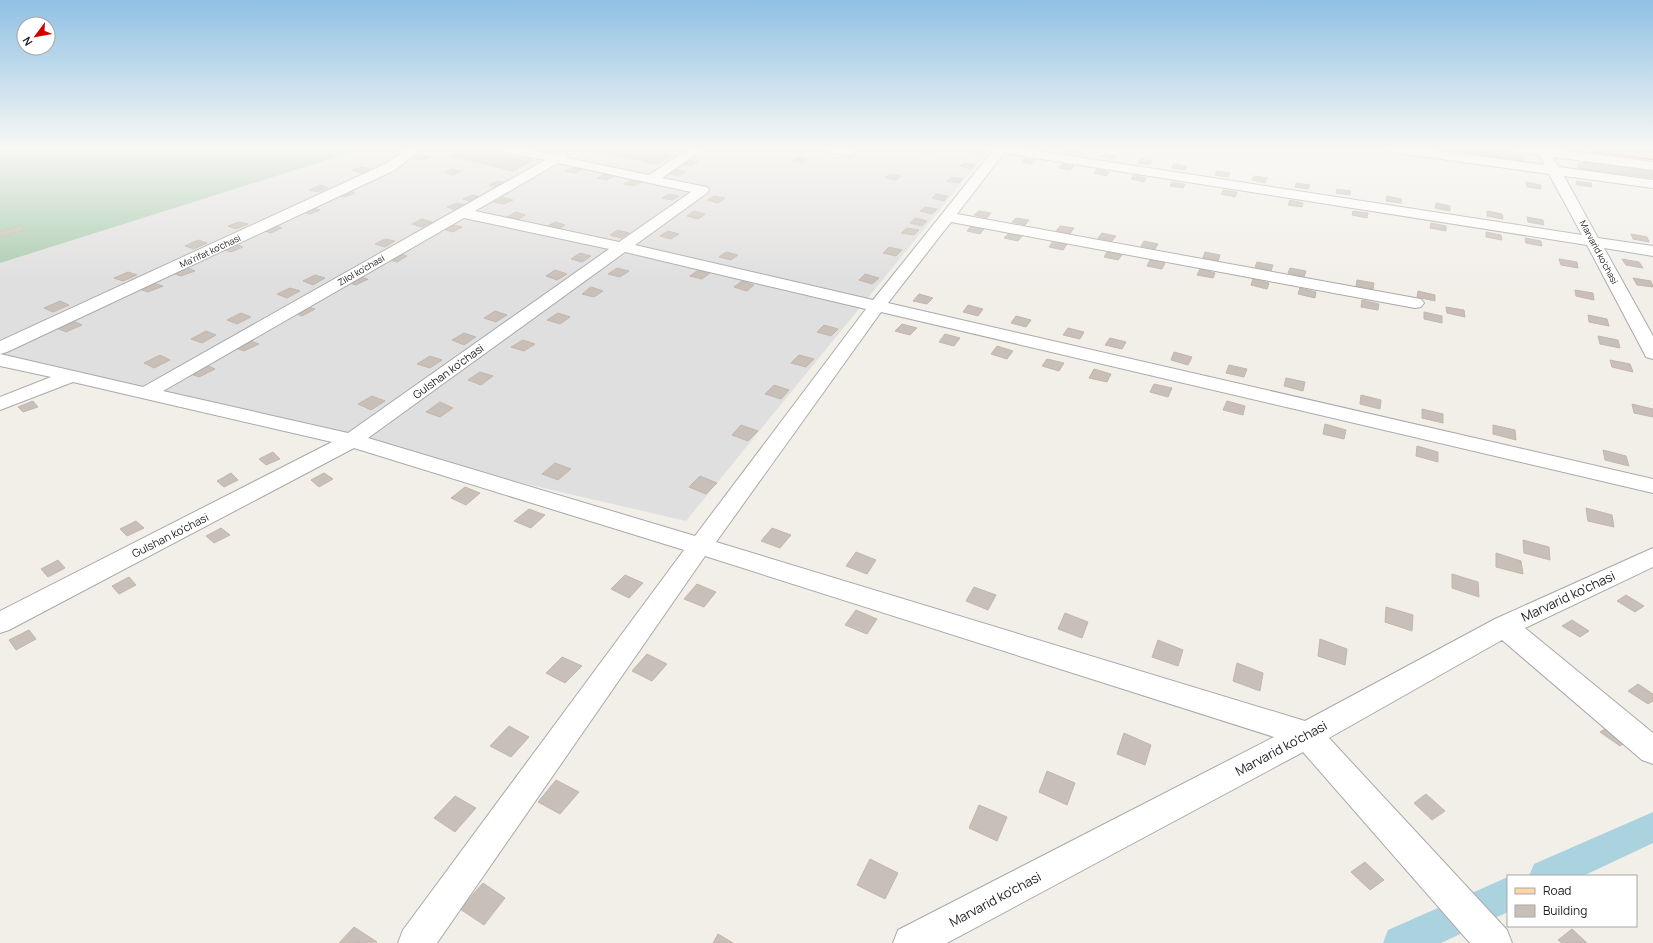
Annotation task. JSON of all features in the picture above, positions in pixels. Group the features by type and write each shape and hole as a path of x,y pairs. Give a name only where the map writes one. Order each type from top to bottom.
{"street":[{"name":"Ma'rifat ko'chasi","path":"0,348 336,192"},
{"name":"Zilol ko'chasi","path":"146,393 498,192"},
{"name":"Gulshan ko'chasi","path":"0,623 352,440 699,192"},
{"path":"416,943 700,546 876,306 968,192"},
{"path":"1275,192 1653,251"},
{"name":"Marvarid ko'chasi","path":"1566,192 1653,353"},
{"path":"463,212 622,247 1653,486"},
{"path":"948,217 1415,303"},
{"path":"0,360 352,440 700,546 1307,735 1492,940"},
{"path":"0,404 72,376"},
{"name":"Marvarid ko'chasi","path":"912,943 1307,735 1504,626 1653,556"},
{"path":"1504,626 1653,751"}],"shaded area":[{"path":"0,192 954,192 686,521 0,362"}],"green space":[{"path":"0,192 225,192 0,263"}],"building":[{"path":"342,192 355,193 345,197 336,195"},
{"path":"1222,192 1237,192 1235,197 1221,194"},
{"path":"1336,192 1351,192 1350,195"},
{"path":"669,194 679,196 672,200 662,198"},
{"path":"936,194 948,196 944,201 932,198"},
{"path":"472,195 482,197 473,202 463,199"},
{"path":"714,196 725,198 718,203 707,200"},
{"path":"1387,196 1401,199 1401,203 1386,201"},
{"path":"503,197 513,200 504,204 494,202"},
{"path":"1290,200 1303,203 1302,207 1288,205"},
{"path":"457,203 466,205 457,210 447,207"},
{"path":"1436,203 1450,206 1450,211 1435,208"},
{"path":"311,207 320,210 310,214 301,212"},
{"path":"925,207 937,209 932,214 920,211"},
{"path":"694,211 705,214 698,219 687,216"},
{"path":"979,211 991,213 987,218 974,215"},
{"path":"1353,211 1368,213 1367,218 1352,215"},
{"path":"1487,211 1502,214 1503,219 1487,216"},
{"path":"516,212 525,215 517,220 507,217"},
{"path":"1527,217 1543,220 1544,225 1528,222"},
{"path":"915,218 927,221 922,226 910,223"},
{"path":"1016,218 1029,220 1025,225 1012,222"},
{"path":"422,219 432,222 422,227 412,224"},
{"path":"239,222 248,224 236,229 228,226"},
{"path":"555,222 565,225 556,230 546,227"},
{"path":"1431,223 1446,226 1446,231 1430,228"},
{"path":"273,225 282,228 271,233 262,230"},
{"path":"453,225 462,227 453,232 443,229"},
{"path":"20,226 25,230 0,237 0,232"},
{"path":"971,226 984,229 980,234 967,231"},
{"path":"1060,226 1074,228 1070,234 1056,231"},
{"path":"907,228 919,230 914,235 901,233"},
{"path":"618,230 629,233 621,238 610,235"},
{"path":"668,231 679,234 671,239 660,236"},
{"path":"1486,232 1501,235 1502,240 1486,237"},
{"path":"1009,233 1022,236 1018,241 1004,238"},
{"path":"1102,233 1116,236 1112,241 1098,238"},
{"path":"1631,234 1647,237 1649,242 1633,239"},
{"path":"1525,238 1541,241 1542,246 1526,243"},
{"path":"385,239 395,241 385,247 375,244"},
{"path":"198,240 207,243 194,249 185,246"},
{"path":"1053,241 1067,244 1063,250 1049,247"},
{"path":"1144,241 1158,244 1155,249 1141,246"},
{"path":"234,244 243,247 231,252 222,249"},
{"path":"889,247 902,250 896,256 883,253"},
{"path":"726,252 738,255 731,260 719,257"},
{"path":"1107,252 1122,255 1118,260 1104,257"},
{"path":"1205,252 1220,255 1218,261 1203,258"},
{"path":"397,253 407,256 397,262 386,259"},
{"path":"580,253 591,256 582,262 571,259"},
{"path":"1559,259 1577,262 1578,268 1561,265"},
{"path":"1622,259 1639,262 1643,268 1626,265"},
{"path":"1150,260 1165,263 1162,269 1147,266"},
{"path":"1257,262 1273,265 1271,271 1255,267"},
{"path":"186,267 195,271 181,276 172,273"},
{"path":"617,268 629,271 620,277 608,274"},
{"path":"1290,268 1306,271 1304,277 1288,273"},
{"path":"1200,269 1215,273 1213,278 1197,275"},
{"path":"555,270 567,274 557,280 546,276"},
{"path":"698,270 710,273 702,279 690,276"},
{"path":"128,272 137,275 123,281 114,278"},
{"path":"865,274 879,278 872,284 859,280"},
{"path":"315,275 325,278 313,285 303,281"},
{"path":"357,276 368,279 356,285 346,282"},
{"path":"1633,278 1651,281 1653,287 1637,285"},
{"path":"1253,279 1269,283 1267,289 1251,285"},
{"path":"1357,280 1374,283 1373,289 1356,286"},
{"path":"742,281 754,285 747,291 734,287"},
{"path":"153,283 163,286 148,292 139,289"},
{"path":"591,287 603,291 594,297 582,294"},
{"path":"290,288 300,291 287,298 277,294"},
{"path":"1300,288 1316,292 1315,298 1298,294"},
{"path":"1575,290 1593,293 1594,300 1576,296"},
{"path":"1418,291 1435,295 1435,301 1417,297"},
{"path":"919,294 933,298 927,304 913,301"},
{"path":"1362,300 1379,304 1378,310 1361,307"},
{"path":"60,301 69,305 53,312 44,308"},
{"path":"968,305 983,309 978,316 963,312"},
{"path":"305,306 315,309 302,316 292,312"},
{"path":"1446,307 1464,310 1465,317 1447,313"},
{"path":"495,311 507,315 496,322 484,318"},
{"path":"1424,312 1442,316 1442,323 1424,319"},
{"path":"241,313 251,317 237,324 227,320"},
{"path":"558,313 570,317 560,324 547,320"},
{"path":"1588,315 1607,319 1609,326 1589,322"},
{"path":"1016,316 1031,320 1026,327 1011,323"},
{"path":"73,321 82,325 66,332 57,328"},
{"path":"902,324 917,328 910,335 895,331"},
{"path":"824,325 838,329 831,336 817,332"},
{"path":"1068,328 1084,332 1080,339 1063,335"},
{"path":"206,331 216,335 202,343 191,339"},
{"path":"464,333 476,337 464,345 452,340"},
{"path":"945,334 960,338 954,346 939,342"},
{"path":"1598,336 1618,340 1620,348 1600,344"},
{"path":"1110,338 1126,342 1122,349 1105,345"},
{"path":"248,340 259,344 244,351 233,347"},
{"path":"523,340 535,344 524,351 511,347"},
{"path":"997,346 1013,351 1007,359 991,354"},
{"path":"1174,352 1192,357 1188,365 1171,360"},
{"path":"160,355 170,360 154,368 144,363"},
{"path":"799,355 814,359 806,367 791,363"},
{"path":"430,356 442,360 430,368 417,364"},
{"path":"1047,359 1064,363 1059,371 1042,366"},
{"path":"1610,360 1630,364 1633,372 1612,367"},
{"path":"204,364 215,369 199,377 188,373"},
{"path":"1229,365 1247,369 1244,377 1226,373"},
{"path":"1094,369 1111,374 1107,382 1089,378"},
{"path":"480,372 493,376 481,385 468,380"},
{"path":"1286,378 1305,382 1303,391 1284,386"},
{"path":"1154,384 1172,388 1168,397 1150,392"},
{"path":"774,385 789,390 781,399 765,394"},
{"path":"1361,395 1381,400 1380,409 1360,404"},
{"path":"372,396 385,401 371,410 358,404"},
{"path":"33,401 38,407 23,412 18,407"},
{"path":"1227,401 1245,406 1243,415 1223,410"},
{"path":"440,402 453,408 440,417 426,412"},
{"path":"1632,404 1653,409 1653,417 1634,413"},
{"path":"1422,409 1443,414 1443,423 1422,418"},
{"path":"1325,424 1346,430 1344,439 1323,434"},
{"path":"741,425 758,431 748,441 732,435"},
{"path":"1493,425 1515,430 1516,440 1493,434"},
{"path":"1417,446 1438,452 1438,462 1416,456"},
{"path":"1603,450 1626,456 1629,466 1605,460"},
{"path":"273,452 280,459 266,465 259,459"},
{"path":"555,463 571,469 558,480 542,474"},
{"path":"231,473 238,480 224,487 217,481"},
{"path":"324,473 333,479 319,487 311,480"},
{"path":"700,476 717,483 706,494 689,487"},
{"path":"465,487 480,493 466,505 451,498"},
{"path":"1586,508 1612,515 1614,527 1588,521"},
{"path":"529,509 545,515 531,528 514,521"},
{"path":"136,521 144,528 127,536 120,529"},
{"path":"221,528 230,535 214,543 206,536"},
{"path":"772,528 791,535 780,548 761,541"},
{"path":"1523,540 1549,547 1550,560 1524,553"},
{"path":"856,552 876,560 867,574 846,566"},
{"path":"1496,553 1521,561 1523,574 1496,567"},
{"path":"58,560 65,568 48,577 41,569"},
{"path":"1452,574 1478,582 1479,597 1452,588"},
{"path":"625,575 643,583 629,598 611,589"},
{"path":"129,577 136,585 119,594 112,586"},
{"path":"697,584 716,592 704,607 684,599"},
{"path":"974,587 996,595 988,610 966,601"},
{"path":"1626,595 1644,606 1635,612 1617,601"},
{"path":"1386,607 1413,615 1412,631 1385,622"},
{"path":"856,610 877,619 867,634 845,625"},
{"path":"1065,613 1088,622 1082,638 1058,629"},
{"path":"1572,620 1589,631 1580,637 1562,626"},
{"path":"29,630 36,639 16,650 9,640"},
{"path":"1320,639 1347,649 1345,665 1318,656"},
{"path":"1158,640 1183,650 1178,666 1152,657"},
{"path":"647,654 667,664 652,681 632,671"},
{"path":"562,657 582,666 565,683 546,673"},
{"path":"1237,663 1263,673 1260,691 1233,681"},
{"path":"1638,684 1653,694 1653,701 1648,704 1628,691"},
{"path":"1611,725 1631,739 1620,746 1600,732"},
{"path":"509,726 529,737 511,757 490,746"},
{"path":"1124,733 1151,745 1145,765 1117,754"},
{"path":"1047,771 1075,783 1067,805 1039,792"},
{"path":"556,780 579,792 560,814 538,802"},
{"path":"1426,794 1445,811 1432,820 1414,803"},
{"path":"455,796 476,808 455,832 434,818"},
{"path":"979,805 1007,817 997,841 969,828"},
{"path":"870,859 898,873 885,899 857,885"},
{"path":"1365,862 1384,880 1370,890 1351,872"},
{"path":"483,883 505,898 484,925 460,909"},
{"path":"354,927 377,942 339,943"},
{"path":"1572,929 1587,943 1562,943 1558,940"},
{"path":"718,934 733,943 713,943"}],"waterway":[{"path":"1548,875 1653,827"},
{"path":"1401,943 1507,894"}]}
